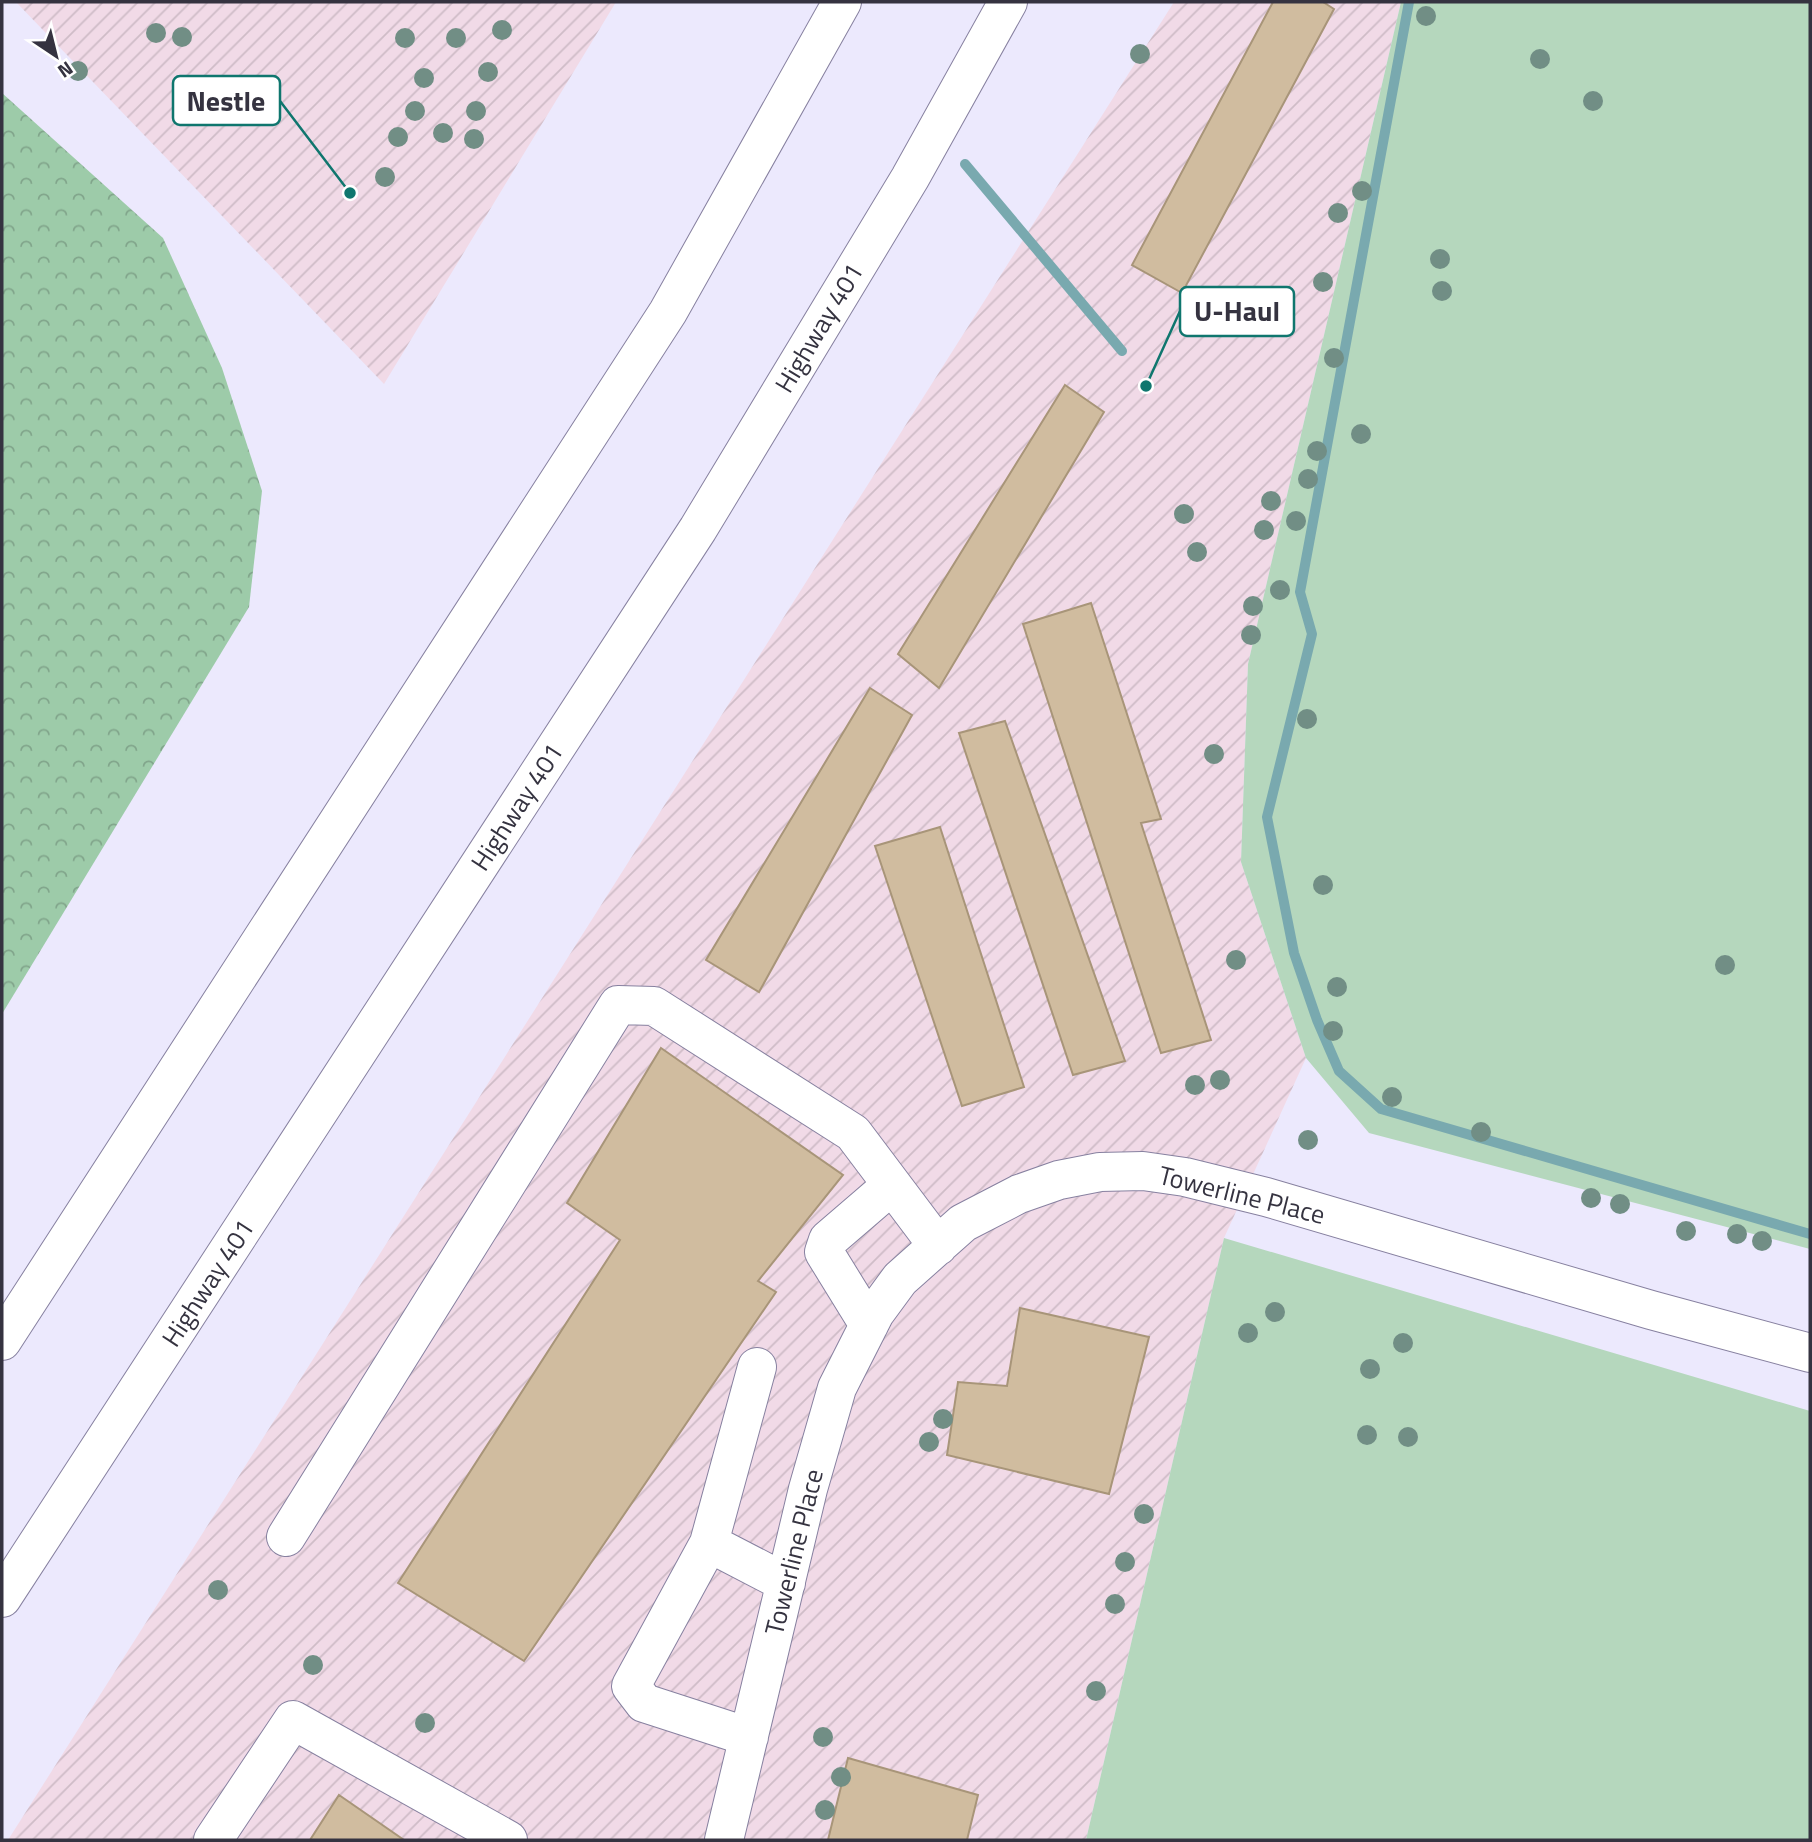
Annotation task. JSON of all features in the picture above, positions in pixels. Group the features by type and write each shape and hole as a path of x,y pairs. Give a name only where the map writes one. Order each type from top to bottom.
{"main road":[{"path":"2,1341 668,312 842,2"},
{"name":"Highway 401","path":"2,1598 698,529 910,178 1008,2"},
{"path":"286,1537 618,1006 654,1006 853,1133 938,1246"},
{"name":"Towerline Place","path":"724,1840 808,1489 836,1388 875,1313 900,1279 964,1223 1019,1194 1059,1180 1100,1172 1143,1171 1185,1177 1266,1197 1651,1310 1810,1353"},
{"path":"869,1325 824,1252 828,1240 892,1185"},
{"path":"749,1737 644,1703 631,1686 709,1543 757,1367"},
{"path":"709,1543 786,1583"},
{"path":"213,1840 293,1720 508,1840"}],"shaded area":[{"path":"16,2 616,2 384,384"},
{"path":"1174,2 1401,2 1248,664 1241,862 1306,1058 1224,1238 1086,1840 8,1840"}],"green space":[{"path":"1401,2 1810,2 1810,1249 1369,1133 1306,1058 1241,862 1248,664"},
{"path":"2,93 163,238 222,368 262,491 249,607 2,1014"},
{"path":"1224,1238 1810,1411 1810,1840 1086,1840"}],"building":[{"path":"1273,2 1323,2 1334,9 1182,293 1132,265"},
{"path":"1065,385 1104,412 939,688 898,654"},
{"path":"1091,603 1161,819 1141,823 1211,1040 1161,1053 1023,624"},
{"path":"870,688 912,715 759,992 706,960"},
{"path":"1005,721 1125,1061 1073,1075 959,733"},
{"path":"940,827 1024,1087 962,1106 875,846"},
{"path":"661,1048 843,1175 758,1281 776,1292 524,1661 398,1583 620,1240 567,1203"},
{"path":"1020,1308 1149,1337 1109,1494 947,1455 958,1382 1007,1386"},
{"path":"848,1758 978,1795 967,1840 828,1840"},
{"path":"339,1795 404,1840 310,1840"}],"waterway":[{"path":"1409,2 1300,592 1312,634 1267,817 1294,953 1317,1020 1339,1071 1381,1109 1810,1234"},
{"path":"965,164 1122,351"}],"place":[{"name":"Nestle","path":"350,193"},
{"name":"U-Haul","path":"1146,386"}]}
